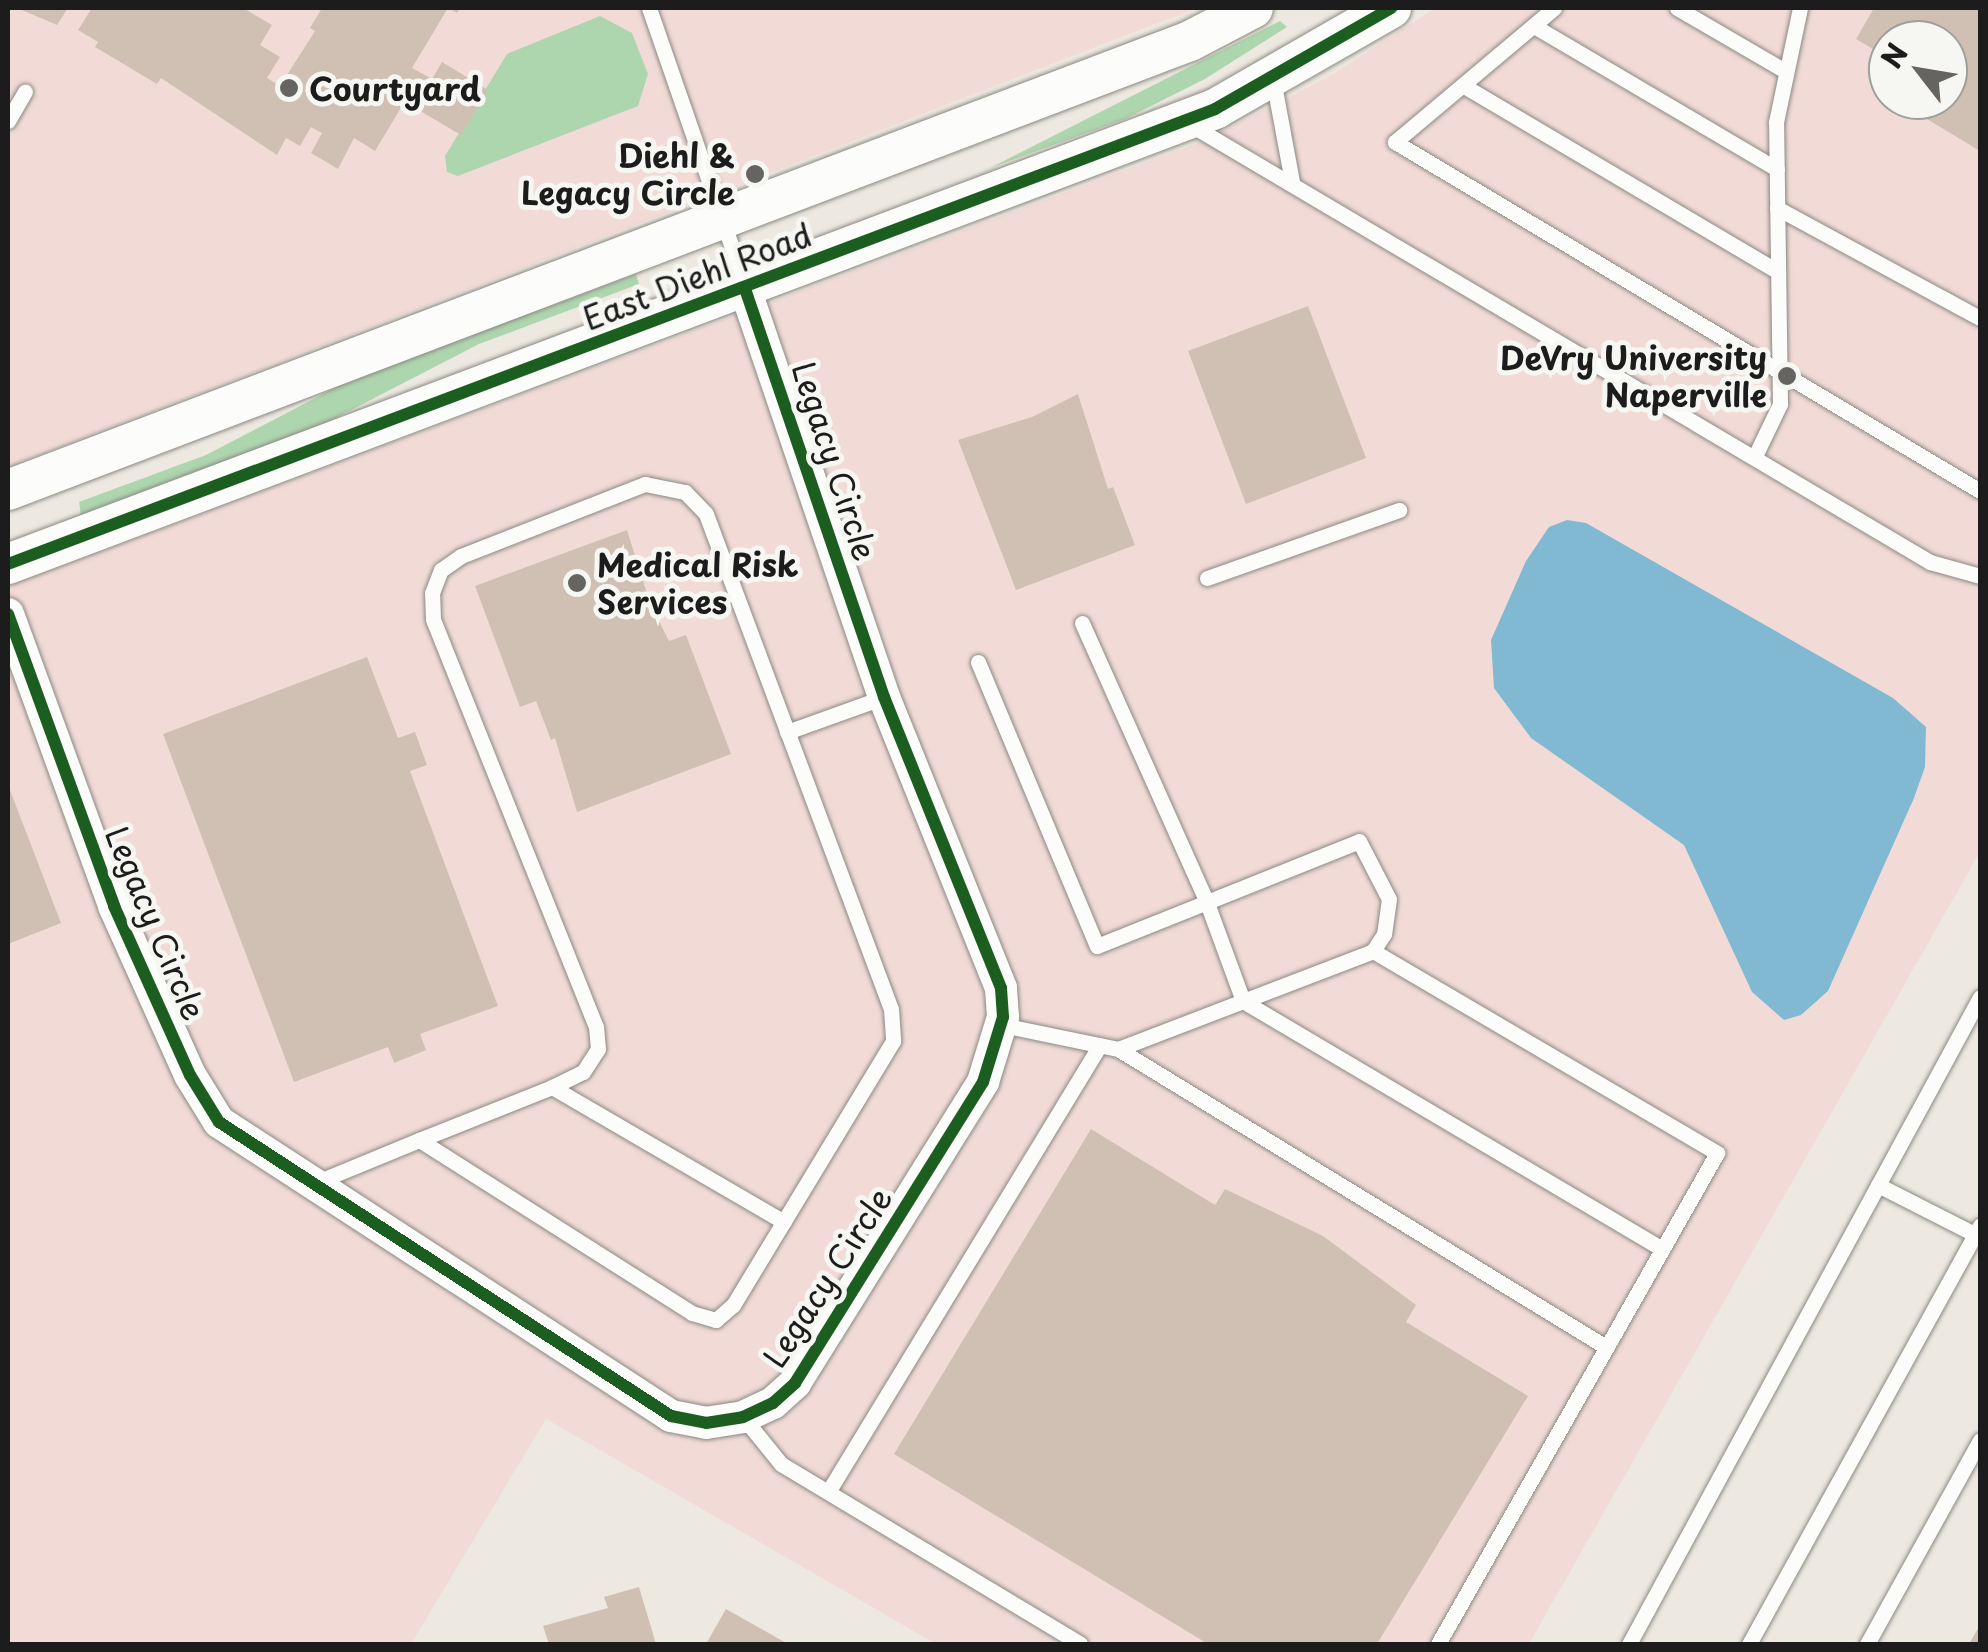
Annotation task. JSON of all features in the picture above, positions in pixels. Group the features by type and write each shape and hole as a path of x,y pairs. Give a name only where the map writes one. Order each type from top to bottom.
{"street":[{"name":"East Diehl Road","path":"8,490 1190,41 1253,8"},
{"name":"East Diehl Road","path":"8,564 1184,121 1273,80 1391,8"},
{"name":"Legacy Circle","path":"8,614 114,906 190,1074 219,1122 671,1416 706,1423 743,1416 773,1404 794,1383 983,1082 1002,1025 1000,988 884,696 745,288"}],"lane":[{"path":"649,8 725,217 745,288"},
{"path":"1554,8 1395,142 1980,491"},
{"path":"1677,8 1782,69"},
{"path":"1755,456 1780,404 1776,169 1782,69 1800,8"},
{"path":"1534,26 1776,169"},
{"path":"1273,80 1292,182"},
{"path":"1464,86 1778,272"},
{"path":"8,121 25,91"},
{"path":"1184,121 1930,562 1980,576"},
{"path":"1778,208 1980,318"},
{"path":"312,1184 420,1140 552,1087 583,1072 598,1049 596,1027 433,619 432,593 442,570 645,484 686,492 706,514 891,1010 893,1040 733,1305 716,1320 692,1313 420,1140"},
{"path":"1207,578 1399,510"},
{"path":"1082,623 1207,903 1244,1001 1662,1249"},
{"path":"978,662 1097,946 1359,841 1389,899 1384,934 1373,951 1118,1049"},
{"path":"787,732 884,696"},
{"path":"1373,951 1717,1153 1438,1644"},
{"path":"1628,1644 1980,997"},
{"path":"1002,1025 1118,1049 1606,1347"},
{"path":"828,1492 1100,1045"},
{"path":"552,1087 784,1222"},
{"path":"1749,1644 1979,1233 1878,1186"},
{"path":"743,1416 781,1464 1080,1644"},
{"path":"1867,1644 1980,1440"}],"shaded area":[{"path":"8,8 1197,8 8,467"},
{"path":"1435,8 1980,8 1980,852 1529,1644 936,1644 546,1419 411,1644 8,1644 8,586 1206,140 1335,73"}],"green space":[{"path":"600,16 632,33 648,74 638,106 458,176 447,172 445,156 507,54"},
{"path":"1280,21 1287,27 1205,79 1125,119 990,168"},
{"path":"636,274 639,284 479,344 326,423 81,516 79,502 206,455 350,380"}],"water":[{"path":"1567,520 1586,523 1893,698 1926,727 1925,767 1914,798 1828,991 1801,1015 1784,1020 1752,992 1684,845 1531,738 1494,688 1491,640 1526,561 1549,527"}],"building":[{"path":"17,8 68,8 57,25"},
{"name":"Courtyard","path":"92,8 243,8 272,25 260,45 280,57 267,78 280,86 315,31 310,28 322,8 448,8 412,68 432,79 442,62 488,90 461,135 415,108 422,96 403,84 398,91 408,96 375,151 354,138 338,169 311,153 322,133 311,127 300,146 286,138 277,155 161,78 157,84 95,47 98,42 78,30"},
{"path":"1874,8 1980,8 1980,151 1929,120 1968,120 1968,20 1868,20 1868,46 1856,39"},
{"path":"1308,306 1366,458 1246,504 1188,351"},
{"path":"1078,394 1108,489 1113,487 1135,545 1016,590 958,440 1032,417"},
{"path":"627,530 650,603 669,641 686,635 731,754 577,812 555,738 551,740 536,701 520,707 475,586"},
{"path":"367,657 398,738 415,732 427,765 410,771 498,1006 420,1034 426,1050 394,1063 388,1047 294,1082 163,734"},
{"path":"8,785 61,923 8,944"},
{"path":"1091,1129 1215,1205 1225,1189 1323,1236 1416,1305 1406,1322 1528,1396 1377,1644 1208,1644 894,1454"},
{"path":"639,1587 656,1644 549,1644 543,1626 608,1608 604,1597"},
{"path":"726,1609 788,1644 706,1644"},
{"path":"1980,1625 1980,1644 1969,1644"}],"cycle path":[{"path":"8,564 1215,109 1391,8"},
{"path":"8,614 114,906 190,1075 219,1122 671,1416 706,1423 743,1417 773,1403 795,1383 983,1082 1003,1017 1001,988 884,697 745,288"}],"place":[{"name":"Courtyard","path":"289,88"},
{"name":"Diehl & Legacy Circle","path":"755,174"},
{"name":"DeVry University Naperville","path":"1787,376"},
{"name":"Medical Risk Services","path":"577,583"}]}
